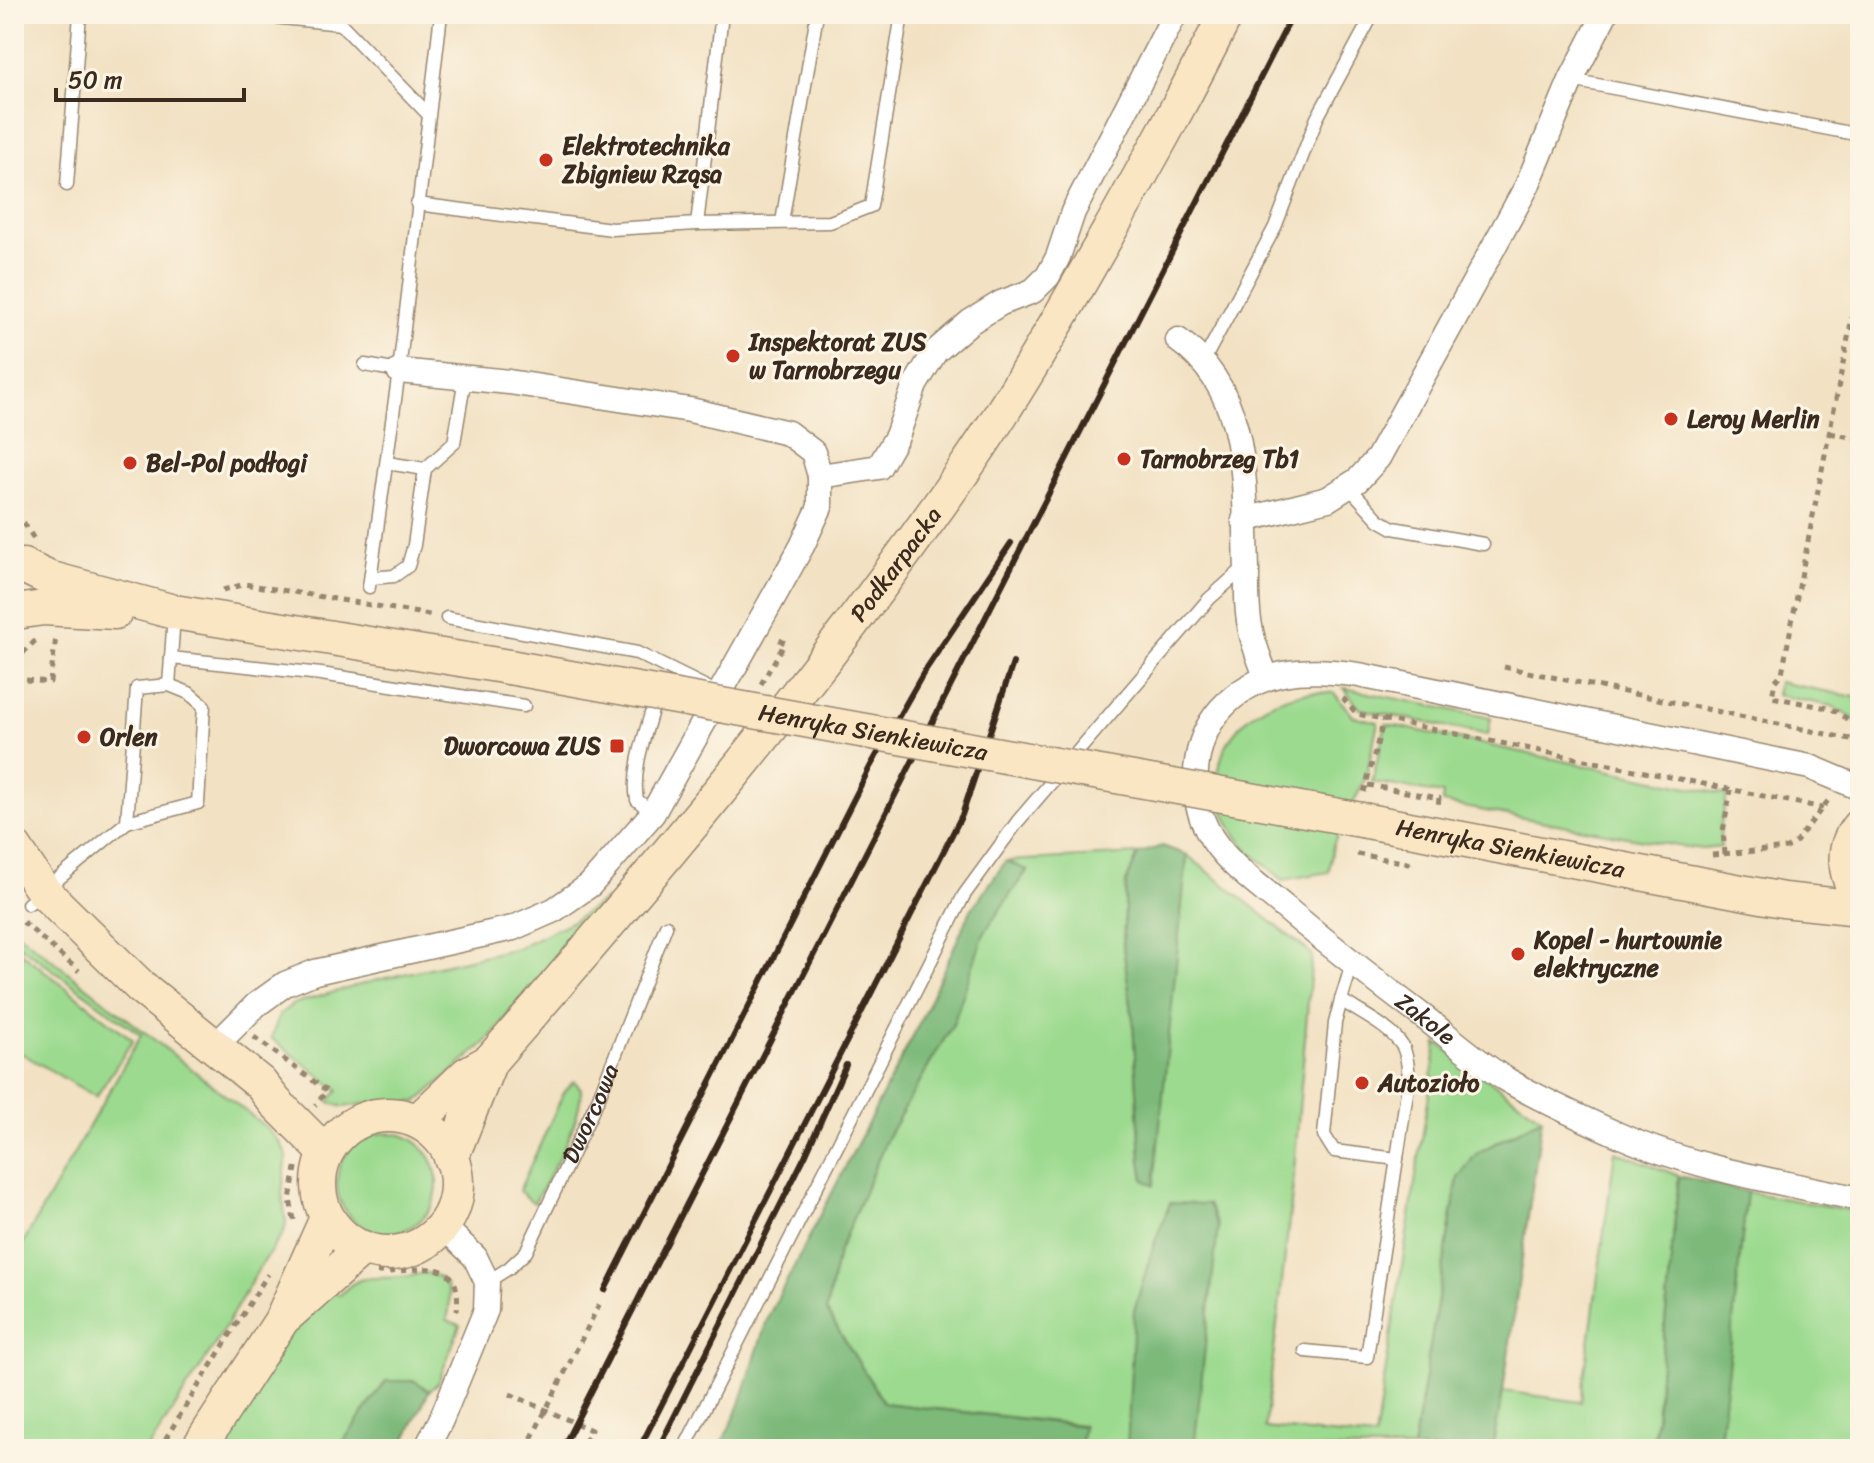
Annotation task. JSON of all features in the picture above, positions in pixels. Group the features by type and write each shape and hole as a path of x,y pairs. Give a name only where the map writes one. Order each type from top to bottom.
{"main road":[{"name":"Podkarpacka","path":"418,1121 467,1074 490,1061 633,897 840,639 967,465 1060,317 1187,93 1226,14"},
{"name":"Henryka Sienkiewicza","path":"18,557 48,578 174,612 1364,810 1772,898 1860,908"},
{"path":"15,613 25,582 18,557"},
{"name":"Henryka Sienkiewicza","path":"15,613 43,608 126,613 174,612"},
{"path":"1857,828 1850,841 1846,864 1852,886 1860,897"},
{"path":"20,837 29,896 141,987 225,1036 260,1083 287,1091 321,1145 320,1183 327,1218 366,1260"},
{"path":"1805,902 1832,881 1846,864"},
{"name":"Podkarpacka","path":"451,1158 490,1061"},
{"path":"281,1321 310,1298 345,1262 366,1260 378,1252 412,1248 434,1237 452,1211 456,1194 456,1176 451,1158 441,1142 418,1121 393,1114 359,1120 321,1145"},
{"path":"198,1449 281,1321 327,1218"}],"street":[{"path":"820,476 879,467 897,436 915,385 935,352 970,322 1001,303 1033,291 1048,276 1058,257 1073,212 1175,14"},
{"path":"1244,520 1328,499 1349,487 1378,458 1527,186 1571,80 1605,14"},
{"path":"1178,340 1218,380 1234,420 1241,464 1251,631 1266,677 1298,670 1335,671 1810,767 1845,789 1857,828"},
{"path":"225,1036 256,1005 285,984 315,972 513,928 554,910 590,885 653,813 820,507 820,476 813,452 788,433 690,410 399,371"},
{"name":"Zakole","path":"1266,677 1240,691 1219,712 1209,729 1195,775 1197,803 1207,829 1239,870 1352,964 1506,1079 1612,1132 1682,1157 1860,1199"},
{"path":"426,1449 486,1310 487,1282 475,1257 443,1226"}],"lane":[{"path":"67,185 80,14"},
{"path":"244,14 341,24 428,114"},
{"path":"441,14 399,371 370,583 394,576 408,566 425,469 454,443 465,378"},
{"path":"697,224 722,14"},
{"path":"782,222 817,14"},
{"path":"417,204 612,229 830,222 871,206 902,14"},
{"path":"1203,362 1275,227 1317,118 1373,14"},
{"path":"1571,80 1860,135"},
{"path":"365,365 399,371"},
{"path":"387,463 425,469"},
{"path":"1349,487 1379,520 1393,528 1483,544"},
{"path":"684,1449 964,895 1018,821 1209,599 1247,566"},
{"path":"169,685 174,612"},
{"path":"447,618 637,653 720,694"},
{"path":"171,658 321,674 524,706"},
{"path":"653,813 637,800 635,792 638,768 665,666"},
{"path":"29,896 127,822 198,803 204,706 189,693 169,685 137,688 127,822"},
{"name":"Dworcowa","path":"487,1282 526,1252 599,1097 666,926"},
{"path":"1352,964 1335,1023 1324,1135 1334,1151 1397,1159"},
{"path":"1305,1351 1367,1357 1409,1079 1403,1047 1391,1034 1341,1000"}],"path":[{"path":"1860,277 1782,673 1775,681 1772,697 1832,709 1860,727"},
{"path":"1830,433 1860,439"},
{"path":"214,592 245,584 447,618"},
{"path":"14,679 50,682 57,626"},
{"path":"14,662 48,629"},
{"path":"759,688 785,643 776,638 770,650"},
{"path":"1504,667 1860,741"},
{"path":"1335,671 1335,689 1357,714 1823,808"},
{"path":"1364,810 1384,719"},
{"path":"1368,785 1439,798 1437,811"},
{"path":"1700,856 1787,848 1845,789"},
{"path":"1725,854 1723,831 1731,790"},
{"path":"14,797 20,837"},
{"path":"1357,854 1408,863 1409,851"},
{"path":"225,1036 263,1041 327,1091"},
{"path":"294,1226 290,1199 297,1166 321,1145"},
{"path":"366,1260 398,1273 436,1267 445,1270 457,1288 454,1321 479,1330"},
{"path":"159,1449 273,1266"},
{"path":"526,1449 601,1301"},
{"path":"510,1394 591,1430 581,1449"}],"green space":[{"path":"1778,682 1860,698 1860,723 1832,706 1776,695"},
{"path":"1344,688 1491,718 1488,735 1360,709"},
{"path":"1313,692 1334,693 1353,716 1378,722 1366,777 1333,845 1329,872 1283,880 1236,835 1221,802 1218,778 1222,756 1246,720 1265,706"},
{"path":"1386,724 1727,795 1720,829 1721,847 1702,849 1671,845 1442,803 1443,794 1372,782"},
{"path":"1162,846 1187,855 1154,1185 1144,1180 1141,1161 1133,1020 1123,946 1126,883 1138,854"},
{"path":"1138,854 1126,883 1123,946 1133,1020 1141,1161 1153,1184 1187,855 1312,954 1292,1195 1265,1428 1375,1438 1437,1043 1542,1118 1477,1153 1458,1178 1413,1449 1080,1449 1083,1425 884,1403 826,1311 838,1253 887,1138 953,1024 983,933 1027,871 1006,861"},
{"path":"1006,861 1027,870 984,933 953,1024 887,1138 838,1253 826,1310 884,1403 1083,1426 1080,1449 719,1449 739,1407 768,1317 916,1030 971,910"},
{"path":"607,898 485,1043 417,1102 378,1102 343,1107 329,1102 338,1090 271,1038 280,1014 293,1004 377,980 517,948 573,921"},
{"path":"14,930 263,1125 280,1142 287,1156 282,1193 286,1223 284,1232 148,1449 14,1449 14,1259 141,1035 14,941"},
{"path":"14,947 133,1040 96,1097 14,1049"},
{"path":"574,1081 581,1089 576,1117 564,1148 534,1203 519,1191 564,1092"},
{"path":"1542,1118 1492,1449 1413,1449 1458,1178 1477,1153"},
{"path":"387,1133 406,1137 423,1147 433,1164 437,1183 433,1202 423,1219 406,1229 387,1233 368,1229 351,1219 341,1202 337,1183 341,1164 351,1147 368,1137"},
{"path":"1615,1151 1679,1176 1653,1449 1492,1449 1503,1391 1581,1402"},
{"path":"1679,1176 1747,1192 1719,1449 1653,1449"},
{"path":"1747,1192 1860,1212 1860,1449 1719,1449"},
{"path":"1170,1203 1208,1204 1218,1227 1194,1449 1127,1449 1134,1311"},
{"path":"428,1273 446,1285 450,1297 447,1320 460,1325 438,1383 429,1391 415,1381 355,1449 213,1449 264,1369 326,1286 340,1295 354,1282 368,1278"},
{"path":"386,1381 415,1381 429,1391 401,1449 338,1449"}],"railway":[{"path":"562,1449 1293,14"},
{"path":"605,1290 870,767 924,672 1011,543"},
{"path":"639,1449 962,815 1013,663"},
{"path":"658,1449 805,1156 846,1065"}],"place":[{"name":"Elektrotechnika Zbigniew Rząsa","path":"546,160"},
{"name":"Inspektorat ZUS w Tarnobrzegu","path":"733,356"},
{"name":"Leroy Merlin","path":"1671,419"},
{"name":"Tarnobrzeg Tb1","path":"1124,459"},
{"name":"Bel-Pol podłogi","path":"130,463"},
{"name":"Orlen","path":"84,737"},
{"name":"Dworcowa ZUS","path":"617,746"},
{"name":"Kopel - hurtownie elektryczne","path":"1518,954"},
{"name":"Autozioło","path":"1362,1083"}]}
